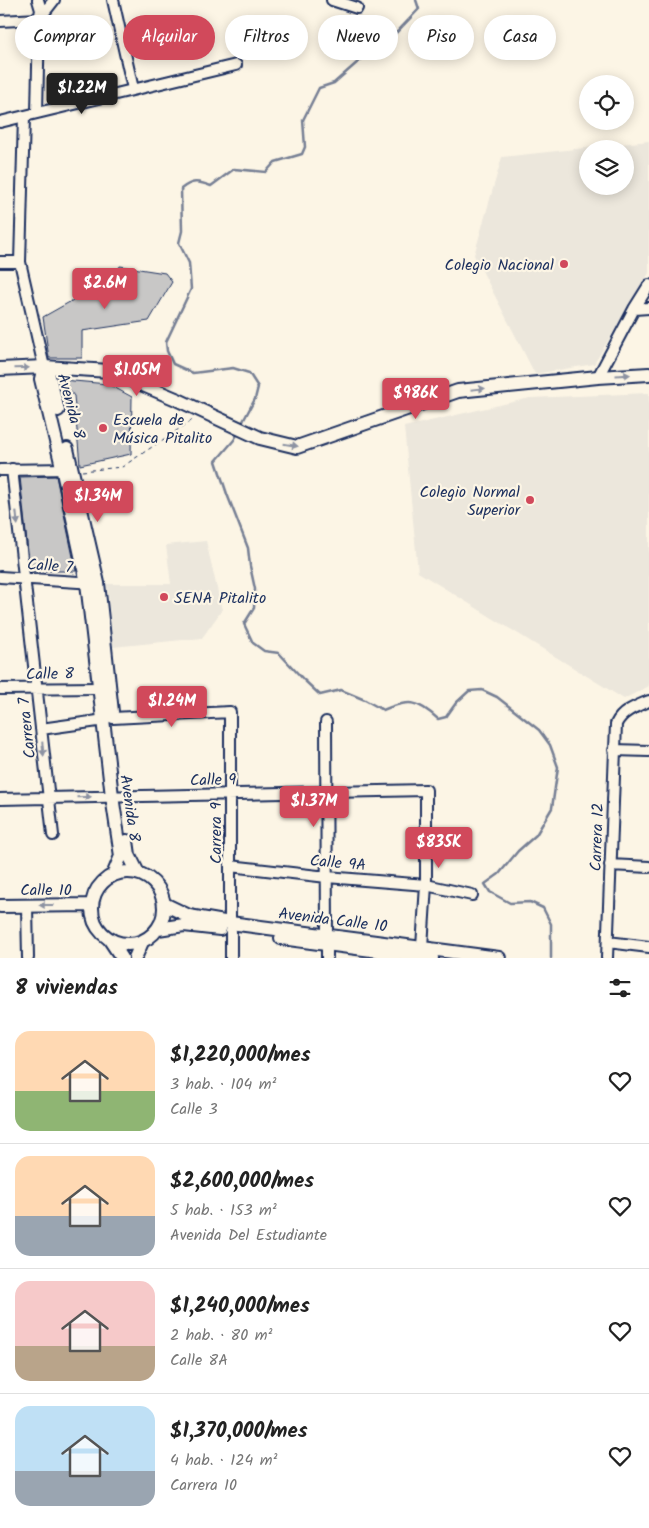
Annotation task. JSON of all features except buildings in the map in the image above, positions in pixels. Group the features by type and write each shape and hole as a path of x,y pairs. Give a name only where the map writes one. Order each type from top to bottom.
{"main road":[{"path":"0,369 44,367 110,371 260,438 297,447 458,391 598,377 649,374"},
{"name":"Avenida 8","path":"44,367 49,376 92,583 109,719 122,856 113,875"},
{"name":"Avenida 8","path":"92,583 100,688 109,719"},
{"name":"Avenida 8","path":"116,796 129,855 138,873"},
{"path":"122,958 110,940 96,925 92,905 98,887 113,875 126,872 138,873 153,881 159,888 164,904 162,922 158,929 142,942 135,958"},
{"name":"Avenida Calle 10","path":"164,904 189,916 230,927"},
{"name":"Calle 10","path":"0,906 92,905"},
{"name":"Avenida Calle 10","path":"158,929 184,925 230,927 327,939 425,955 499,958"},
{"path":"110,940 126,944 142,942"}],"street":[{"path":"38,0 40,15"},
{"path":"43,15 54,0"},
{"path":"113,0 133,89"},
{"path":"332,0 357,8"},
{"path":"0,21 15,20"},
{"path":"37,113 39,60"},
{"path":"0,122 236,65"},
{"path":"24,117 20,262 44,367"},
{"path":"0,262 20,262"},
{"path":"598,377 634,309 649,286"},
{"path":"634,309 649,308"},
{"name":"Carrera 7","path":"12,469 53,834"},
{"path":"0,470 68,470"},
{"name":"Calle 7","path":"0,577 92,583"},
{"name":"Calle 8","path":"0,689 100,688"},
{"name":"Carrera 12","path":"607,958 616,724 619,718 631,709 649,701"},
{"name":"Carrera 9","path":"109,719 230,712 230,958"},
{"path":"41,729 109,719"},
{"path":"326,722 327,958"},
{"path":"614,750 649,751"},
{"name":"Calle 9","path":"0,798 426,790 426,885"},
{"path":"610,865 649,867"},
{"name":"Calle 9A","path":"230,866 327,877 426,885 472,895"},
{"path":"425,955 426,885"},
{"path":"27,906 28,958"},
{"path":"608,942 649,946"}],"path":[{"path":"68,470 122,467 204,412"}],"shaded area":[{"name":"Colegio Nacional","path":"649,141 649,273 594,364 535,374 474,255 502,157 579,149 579,195 634,195 634,143"},
{"name":"Colegio Normal Superior","path":"649,393 649,686 624,699 418,572 404,427 530,398"},
{"name":"SENA Pitalito","path":"206,541 222,610 202,638 113,647 107,584 171,584 166,545"}],"waterway":[{"path":"241,425 255,399 258,387 249,373 233,368 193,373 173,364 167,351 166,342 191,289 189,263 179,243 182,231 181,189 195,182 211,186 234,169 266,172 275,162 302,154 305,147 303,120 319,88 334,83 367,54 397,32 419,9 416,0"},
{"path":"238,433 216,461 248,548 255,589 254,608 244,624 253,643 264,651 279,653 320,695 341,690 383,710 400,704 412,703 424,708 438,719 446,717 456,703 469,691 482,690 497,697 539,730 550,745 558,767 552,808 536,835 518,851 499,874 485,884 490,892 510,903 530,902 543,908 551,924 551,958"}],"place":[{"name":"Colegio Nacional","path":"564,264"},
{"name":"Escuela de Música Pitalito","path":"103,428"},
{"name":"Colegio Normal Superior","path":"530,500"},
{"name":"SENA Pitalito","path":"164,597"}]}
